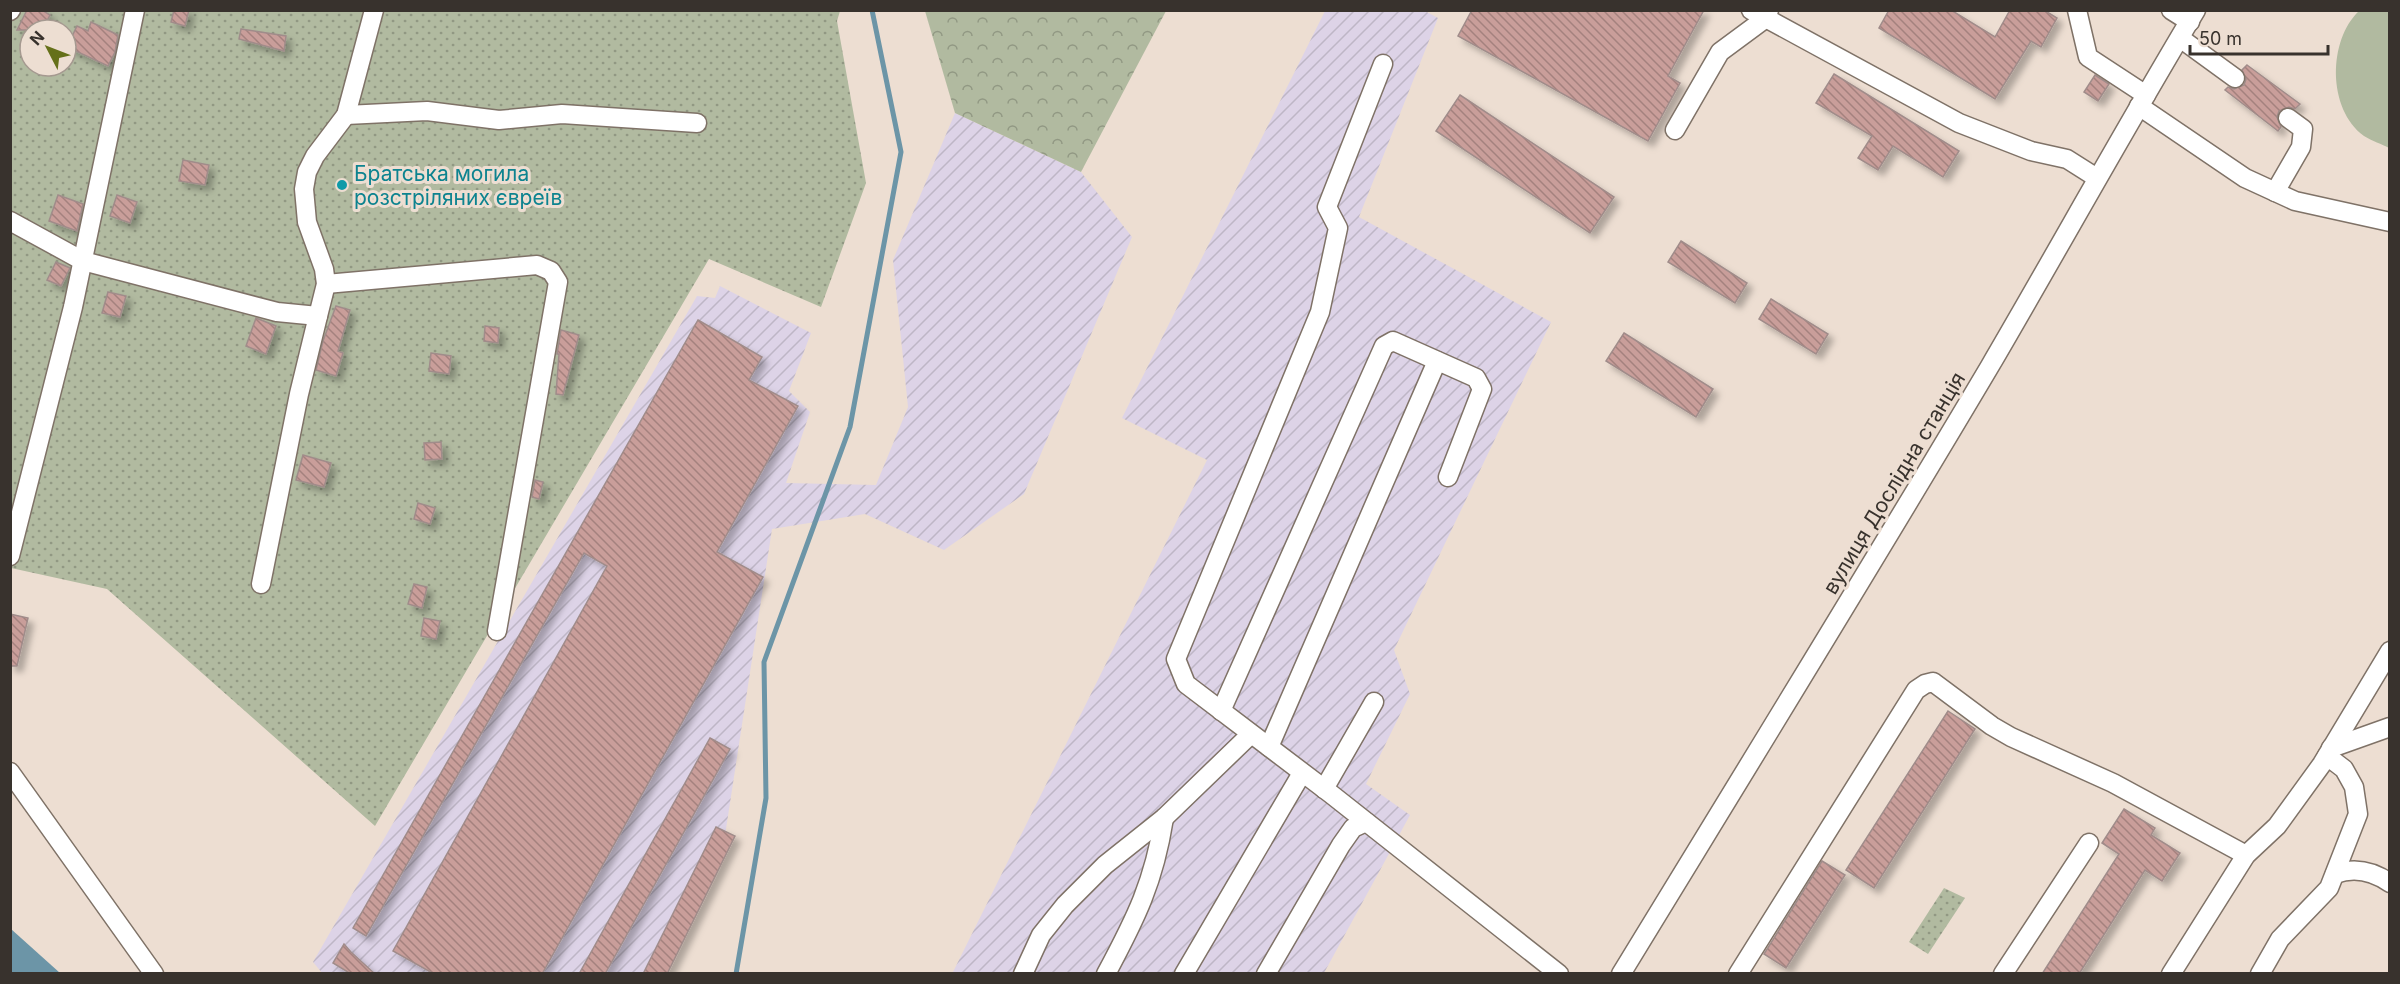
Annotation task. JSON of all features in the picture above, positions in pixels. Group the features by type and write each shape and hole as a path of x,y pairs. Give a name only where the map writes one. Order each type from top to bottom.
{"street":[{"path":"10,556 83,261 135,10"},
{"path":"261,584 299,394 326,284 324,269 307,222 303,189 307,172 315,156 346,115 374,10"},
{"path":"2077,10 2088,57 2245,178 2295,201 2390,222"},
{"path":"2171,10 2193,16"},
{"path":"1675,130 1720,52 1762,13 1959,123 2031,151 2067,159 2097,178"},
{"name":"вулиця Дослідна станція","path":"1622,974 1992,363 2142,100 2193,16"},
{"path":"2180,38 2235,78"},
{"path":"1383,64 1327,207 1338,228 1320,312 1176,659 1186,684 1324,789 1559,974"},
{"path":"346,115 427,111 500,120 562,114 697,123"},
{"path":"2276,192 2301,147 2303,129 2288,118"},
{"path":"10,221 83,261 277,312 318,316"},
{"path":"326,284 537,265 551,270 558,282 497,631"},
{"path":"1221,711 1384,346 1393,341 1476,378 1482,389 1448,477"},
{"path":"1269,747 1437,361"},
{"path":"2171,974 2246,855 2277,826 2329,752 2390,651"},
{"path":"1738,974 1916,690 1933,682 1992,726 2011,737 2113,783 2246,855"},
{"path":"1324,789 1374,702"},
{"path":"2329,752 2390,727"},
{"path":"1023,974 1041,935 1065,905 1105,865 1164,818 1251,734"},
{"path":"2260,974 2280,939 2329,888 2358,814 2354,787 2344,769 2329,752"},
{"path":"10,772 154,974"},
{"path":"1184,974 1302,773"},
{"path":"1106,974 1134,922 1149,886 1158,855 1164,818"},
{"path":"1266,974 1341,845 1353,828 1366,822"},
{"path":"2003,974 2089,843"},
{"path":"2335,874 2347,870 2365,871 2390,883"}],"shaded area":[{"path":"1325,11 1425,11 1438,18 1359,217 1551,322 1394,650 1410,694 1366,784 1410,815 1324,973 952,974 1207,460 1122,418"},
{"path":"955,113 1081,172 1132,237 1024,494 944,550 865,514 772,529 724,842 662,973 323,974 313,962 697,296 715,298 720,286 811,333 789,391 810,412 786,483 876,485 908,407 893,260"}],"green space":[{"path":"925,10 1166,11 1081,172 955,113"},
{"path":"11,11 840,11 837,21 866,183 821,307 709,259 375,826 107,589 11,568"},
{"path":"2359,11 2389,11 2389,148 2364,136 2352,124 2343,109 2338,92 2337,56 2349,24"},
{"path":"1944,888 1965,898 1928,954 1909,942"}],"water":[{"path":"11,929 60,973 11,973"}],"building":[{"path":"27,10 42,10 50,15 48,18 23,18"},
{"path":"174,10 189,10 185,26 171,22"},
{"path":"1472,10 1704,10 1668,76 1680,83 1648,141 1458,36"},
{"path":"1889,10 1951,10 1995,37 2010,10 2044,10 2057,18 2041,47 2031,41 1995,99 1879,28"},
{"path":"91,22 118,35 115,52 108,66 78,52 78,26 88,31"},
{"path":"241,29 286,36 284,51 239,39"},
{"path":"2247,65 2300,104 2295,109 2289,107 2279,111 2277,117 2281,127 2278,131 2225,90 2228,87 2234,89 2244,85 2246,79 2242,70"},
{"path":"1834,74 1959,151 1943,177 1893,146 1878,170 1858,158 1872,136 1816,103"},
{"path":"2095,75 2109,84 2098,101 2084,92"},
{"path":"1460,95 1614,197 1590,233 1436,131"},
{"path":"183,160 209,165 205,185 179,181"},
{"path":"58,195 83,204 77,231 49,221"},
{"path":"117,195 137,202 130,223 110,216"},
{"path":"1681,241 1747,283 1735,303 1668,262"},
{"path":"56,262 70,268 61,286 47,280"},
{"path":"108,292 126,296 120,317 102,313"},
{"path":"1771,299 1828,334 1816,354 1759,319"},
{"path":"336,306 350,310 338,351 343,353 336,376 316,370 323,341"},
{"path":"256,318 276,326 266,354 246,346"},
{"path":"698,320 762,357 749,380 798,406 717,552 763,577 542,974 434,974 393,951 607,566 584,553 366,936 353,928"},
{"path":"485,326 499,328 498,343 484,341"},
{"path":"561,330 579,335 563,395 556,394 559,354 557,354"},
{"path":"1624,333 1713,389 1696,417 1606,361"},
{"path":"431,353 451,356 449,374 429,371"},
{"path":"441,442 442,459 425,460 424,443"},
{"path":"303,455 331,463 324,487 296,480"},
{"path":"535,480 543,482 539,499 532,497"},
{"path":"418,503 435,508 430,524 414,519"},
{"path":"414,584 427,587 422,608 408,604"},
{"path":"10,614 28,618 17,666 10,666"},
{"path":"424,618 440,621 436,639 421,636"},
{"path":"1948,711 1975,729 1874,888 1846,870"},
{"path":"710,738 730,749 605,974 579,974"},
{"path":"2124,809 2155,828 2151,835 2180,853 2162,881 2145,870 2079,974 2042,974 2119,854 2102,843"},
{"path":"716,827 735,836 667,974 643,974"},
{"path":"1822,861 1845,875 1786,968 1764,954"},
{"path":"344,944 375,974 351,974 333,963"}],"waterway":[{"path":"736,974 766,798 764,662 850,427 901,152 872,10"}],"place":[{"name":"Братська могила розстріляних євреїв","path":"342,185"}]}
